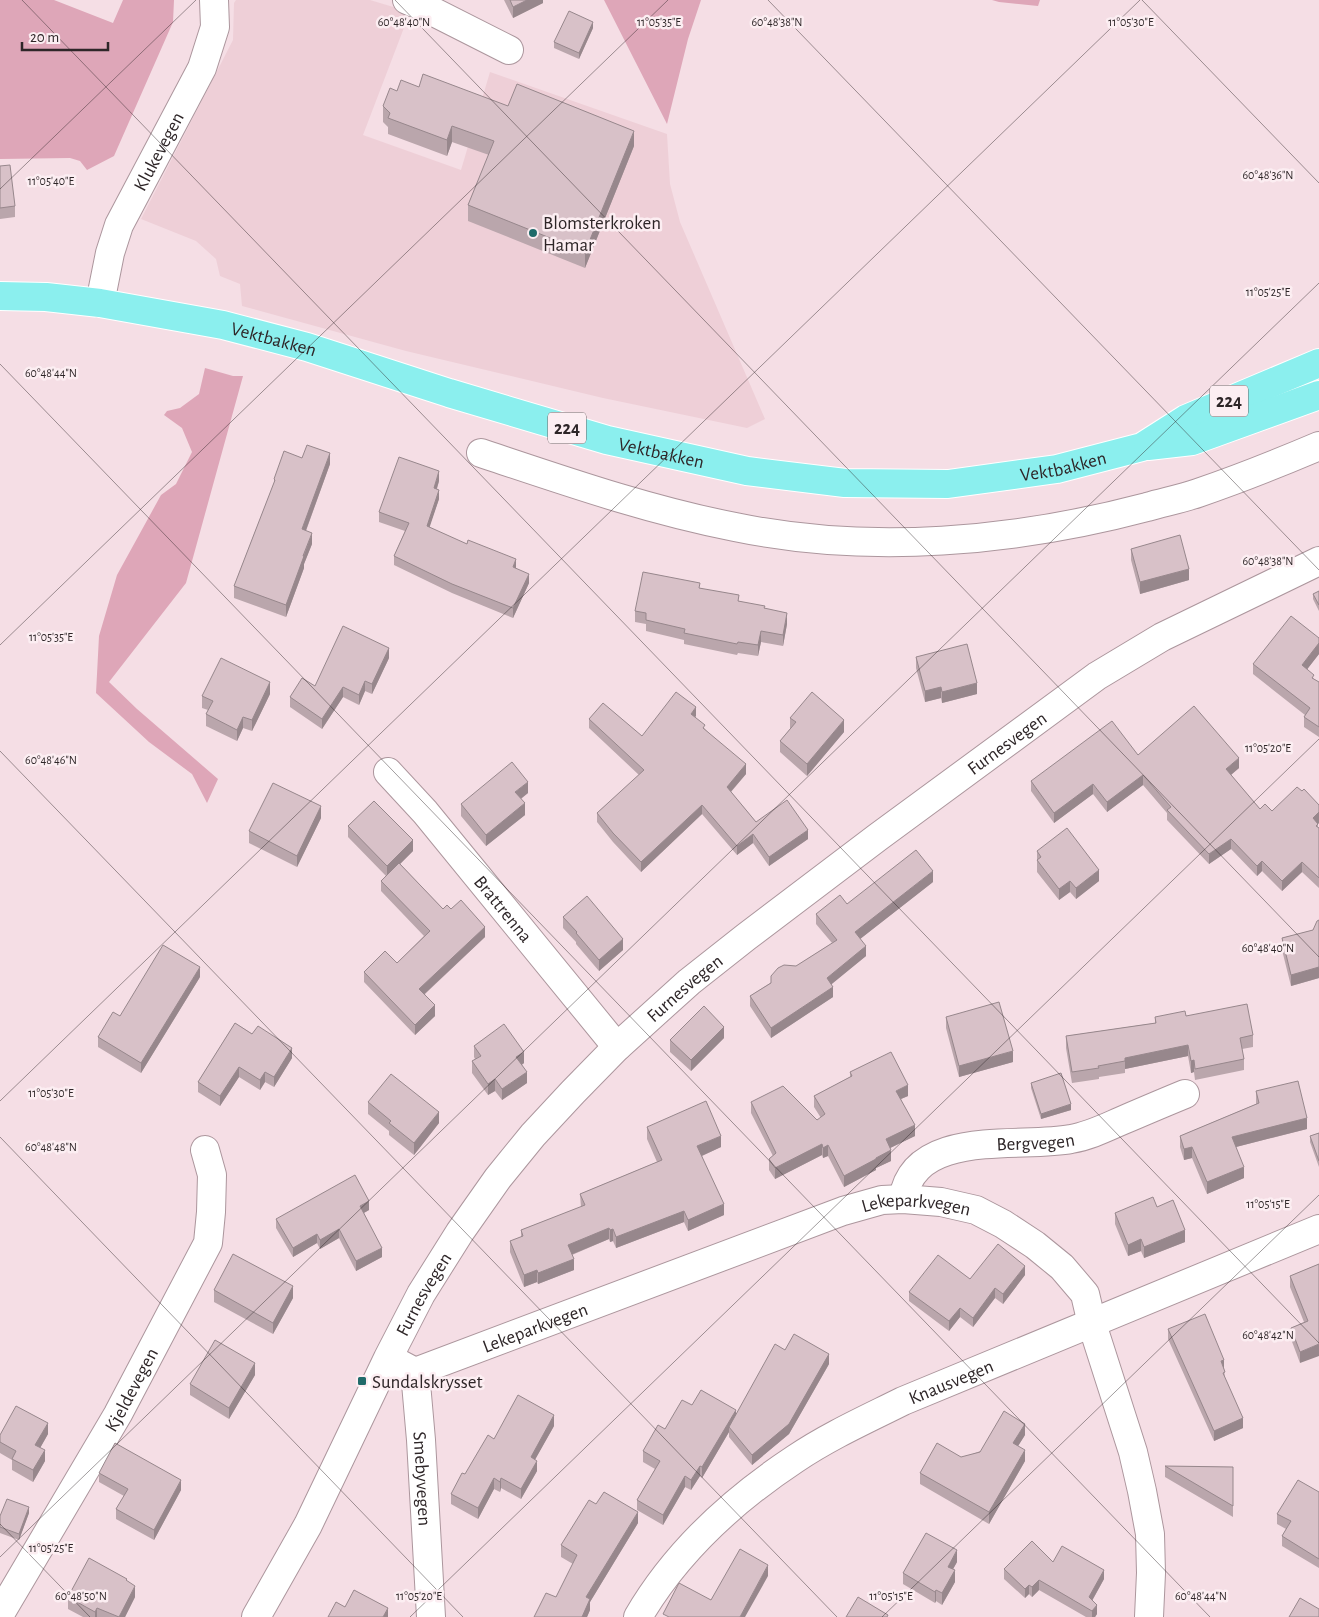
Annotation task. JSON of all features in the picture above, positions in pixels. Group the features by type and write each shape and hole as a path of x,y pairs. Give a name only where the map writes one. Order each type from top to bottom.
{"main road":[{"name":"Vektbakken","path":"0,296 46,297 100,303 223,325 306,346 449,393 607,440 747,471 845,483 948,484 1057,469 1142,447 1186,419 1319,363"},
{"name":"224","path":"1142,447 1192,441 1319,396"}],"street":[{"name":"Klukevegen","path":"100,303 110,253 120,225 202,68 215,27 214,0"},
{"path":"407,0 509,50"},
{"path":"481,453 606,495 692,518 737,528 802,537 878,542 978,538 1034,531 1112,516 1197,493 1319,446"},
{"name":"Furnesvegen","path":"256,1617 308,1525 388,1358 421,1294 460,1232 498,1178 533,1135 617,1047 689,982 746,937 1097,676 1162,637 1319,561"},
{"name":"Brattrenna","path":"388,772 425,812 617,1047"},
{"name":"Bergvegen","path":"903,1198 905,1186 912,1172 944,1152 969,1145 1041,1143 1072,1139 1098,1131 1184,1094"},
{"name":"Kjeldevegen","path":"0,1614 118,1414 208,1243 212,1175 205,1150"},
{"name":"Lekeparkvegen","path":"415,1372 843,1211 882,1200 903,1198 941,1202 976,1210 1003,1224 1035,1245 1062,1267 1085,1294 1092,1324 1133,1452 1142,1491 1150,1534 1149,1617"},
{"name":"Knausvegen","path":"638,1617 669,1570 691,1545 754,1487 796,1458 836,1435 903,1401 1319,1229"},
{"path":"388,1358 415,1372"},
{"name":"Smebyvegen","path":"415,1372 421,1440 431,1617"}],"shaded area":[{"path":"0,0 54,0 113,23 123,0 174,0 173,22 114,156 87,170 80,161 70,158 0,159"},
{"path":"236,0 370,0 410,12 363,135 461,170 490,72 667,134 670,184 680,222 765,419 747,428 603,398 406,351 242,306 240,284 220,276 216,259 196,241 141,219 233,40 234,3"},
{"path":"604,0 701,0 688,39 667,124"},
{"path":"992,0 1040,0 1038,6"},
{"path":"205,368 233,376 243,376 186,583 109,682 137,709 218,779 207,803 192,774 149,742 96,693 99,636 117,575 161,495 176,484 192,452 182,428 164,415 167,411 180,408 199,394"}],"building":[{"path":"510,0 527,0 513,7"},
{"path":"569,11 593,22 579,53 554,42"},
{"path":"423,74 508,106 517,84 634,131 585,252 468,205 494,141 452,126 447,140 388,118 390,113 383,106 390,88 397,91 401,80 419,87"},
{"path":"10,165 15,206 0,208 0,166"},
{"path":"307,445 330,453 302,529 312,533 286,605 234,586 275,480 284,451 302,458"},
{"path":"399,457 439,471 434,488 439,490 427,526 467,544 468,540 516,559 513,567 529,574 513,608 452,584 394,556 409,523 379,512"},
{"path":"1180,535 1189,569 1140,582 1131,549"},
{"path":"643,572 700,583 699,588 739,595 738,601 765,606 764,608 787,613 783,635 761,631 758,645 738,642 737,644 684,633 685,629 646,620 646,613 635,611"},
{"path":"1319,591 1319,605 1313,594"},
{"path":"1291,616 1319,638 1319,643 1302,665 1314,675 1312,678 1319,682 1319,727 1304,717 1310,708 1253,664"},
{"path":"343,626 389,648 372,684 365,681 359,695 343,687 322,719 290,697 302,678 315,686"},
{"path":"967,644 977,683 942,692 941,687 925,691 916,657"},
{"path":"221,658 270,682 252,720 243,717 237,730 206,714 213,701 202,696"},
{"path":"676,692 696,707 691,714 705,725 703,728 746,764 727,787 756,822 787,800 808,830 769,857 753,834 737,846 702,805 641,862 613,833 597,813 644,770 589,719 603,703 642,736"},
{"path":"812,692 844,720 807,764 780,741 796,722 790,718"},
{"path":"1194,706 1239,758 1226,769 1260,809 1265,804 1272,811 1297,787 1302,791 1304,789 1319,805 1319,812 1313,818 1318,824 1316,826 1319,828 1319,878 1302,862 1282,881 1262,861 1257,866 1231,839 1209,854 1167,810 1171,807 1143,775 1107,802 1093,784 1054,813 1031,781 1112,721 1138,755"},
{"path":"512,762 528,782 515,792 525,803 486,835 461,804"},
{"path":"273,783 321,806 297,856 249,831"},
{"path":"374,801 413,840 387,866 348,826"},
{"path":"1067,828 1099,870 1076,888 1070,881 1059,889 1037,860 1041,857 1037,851"},
{"path":"916,850 933,871 855,932 866,946 827,978 833,987 771,1028 750,996 771,983 771,976 778,968 784,965 796,966 837,940 816,914 840,895 847,904"},
{"path":"399,863 443,909 447,905 451,909 461,900 485,927 419,989 435,1005 415,1025 364,972 385,951 397,963 430,931 381,881"},
{"path":"587,896 623,939 599,960 563,917"},
{"path":"1319,920 1319,967 1291,975 1282,938 1313,930"},
{"path":"163,945 200,967 141,1063 98,1037 113,1012 120,1016"},
{"path":"999,1002 1013,1051 959,1066 946,1017"},
{"path":"1247,1004 1253,1035 1240,1038 1244,1059 1195,1069 1194,1060 1191,1061 1188,1045 1125,1058 1125,1061 1098,1066 1099,1068 1072,1072 1066,1036 1156,1023 1155,1017 1185,1011 1186,1016"},
{"path":"704,1006 724,1027 691,1060 670,1040"},
{"path":"235,1023 252,1034 258,1026 292,1048 274,1077 265,1072 260,1080 239,1067 220,1096 198,1082"},
{"path":"504,1024 524,1052 516,1057 527,1072 502,1089 495,1079 488,1084 472,1061 481,1056 474,1046"},
{"path":"891,1052 908,1085 896,1091 915,1125 886,1139 891,1150 844,1176 828,1145 823,1148 822,1144 775,1168 769,1159 776,1153 751,1102 783,1086 817,1120 825,1114 814,1096 852,1076 850,1072"},
{"path":"1061,1073 1071,1104 1041,1114 1031,1083"},
{"path":"391,1074 439,1112 414,1143 389,1123 391,1121 368,1102"},
{"path":"1298,1081 1307,1118 1232,1137 1244,1167 1207,1182 1192,1147 1184,1149 1180,1136 1259,1103 1256,1091"},
{"path":"706,1101 721,1136 697,1146 724,1204 688,1220 684,1211 616,1237 613,1229 610,1230 609,1228 568,1245 574,1259 538,1273 537,1270 524,1275 510,1241 523,1236 521,1230 585,1205 580,1194 662,1160 647,1127"},
{"path":"1319,1133 1319,1161 1310,1136"},
{"path":"355,1175 369,1201 360,1206 382,1248 356,1261 339,1229 320,1240 317,1234 293,1248 276,1219"},
{"path":"1153,1197 1157,1207 1173,1200 1185,1230 1144,1247 1141,1239 1128,1245 1115,1213"},
{"path":"998,1244 1025,1266 1003,1294 995,1288 973,1318 960,1308 949,1321 909,1292 938,1255 970,1279"},
{"path":"233,1254 293,1286 273,1323 214,1290"},
{"path":"1319,1264 1319,1344 1300,1352 1291,1328 1308,1321 1290,1276"},
{"path":"1205,1314 1224,1360 1221,1361 1225,1372 1223,1373 1243,1418 1214,1431 1168,1329"},
{"path":"794,1334 829,1354 789,1424 752,1455 729,1427 775,1344 785,1350"},
{"path":"215,1340 255,1363 229,1408 190,1384"},
{"path":"701,1390 736,1410 702,1467 700,1466 691,1480 685,1476 663,1515 637,1500 660,1461 643,1451 658,1425 665,1429 682,1400 692,1405"},
{"path":"518,1395 554,1415 531,1457 537,1461 521,1489 501,1478 500,1482 494,1478 478,1508 451,1494 462,1473 465,1474 488,1435 494,1439"},
{"path":"16,1406 48,1423 35,1445 45,1450 33,1470 12,1459 16,1451 0,1442 0,1435"},
{"path":"1004,1411 1025,1424 1013,1443 1025,1450 989,1512 920,1473 937,1443 961,1457 980,1452"},
{"path":"115,1443 181,1480 154,1530 116,1509 128,1489 99,1473"},
{"path":"1165,1466 1233,1467 1233,1506"},
{"path":"1298,1480 1319,1492 1319,1559 1282,1536 1291,1521 1277,1514"},
{"path":"604,1492 638,1512 586,1597 590,1599 582,1617 534,1617 546,1593 556,1597 577,1555 561,1545 589,1500 596,1504"},
{"path":"7,1499 29,1507 19,1534 0,1527 0,1516"},
{"path":"926,1533 957,1550 948,1567 955,1570 942,1593 936,1590 935,1592 903,1573"},
{"path":"1032,1541 1053,1562 1062,1546 1104,1570 1089,1597 1097,1605 1092,1611 1039,1580 1032,1587 1029,1585 1025,1589 1004,1569"},
{"path":"740,1549 768,1565 740,1617 669,1617 663,1614 679,1583 711,1600"},
{"path":"89,1558 127,1579 135,1586 119,1617 97,1608 95,1612 68,1597"},
{"path":"354,1590 388,1608 383,1617 328,1617 336,1602 345,1607"},
{"path":"858,1597 888,1615 887,1617 846,1617"},
{"path":"1300,1598 1319,1609 1319,1617 1289,1617"}],"place":[{"name":"Blomsterkroken Hamar","path":"533,233"},
{"name":"Sundalskrysset","path":"362,1381"}]}
